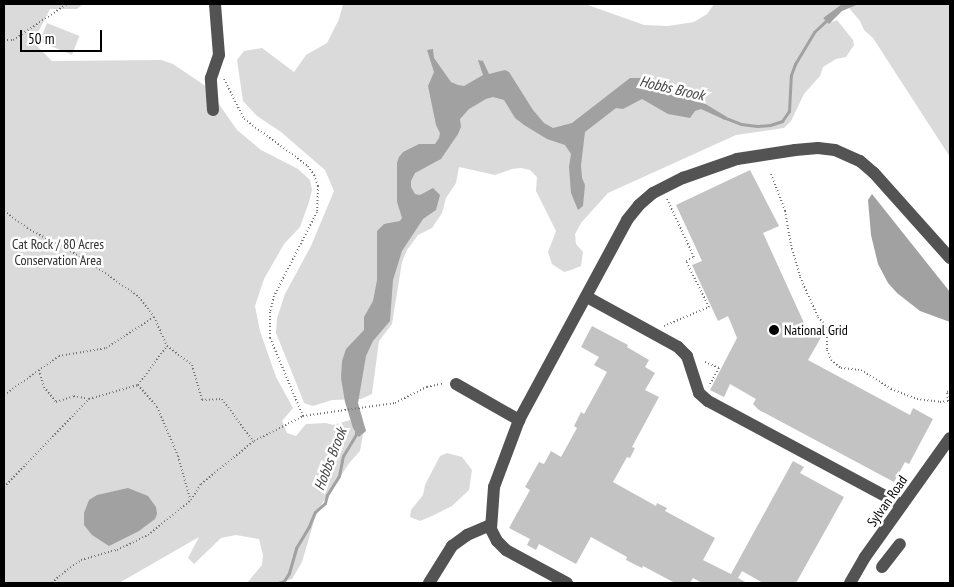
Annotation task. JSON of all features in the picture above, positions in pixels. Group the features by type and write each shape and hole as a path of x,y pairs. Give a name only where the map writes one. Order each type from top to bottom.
{"street":[{"path":"213,110 210,90 218,56 215,4"},
{"path":"567,583 506,550 497,540 491,525 494,487 519,420 627,220 639,205 662,189 708,168 737,159 803,149 835,150 860,161 874,173 950,258"},
{"path":"586,297 678,347 687,356 692,369 694,384 708,401 902,505"},
{"path":"456,384 519,420"},
{"name":"Sylvan Road","path":"850,583 950,438"},
{"path":"429,583 452,546 467,535 491,525"},
{"path":"882,567 900,544"}],"path":[{"path":"4,40 13,40 67,4"},
{"path":"215,68 221,73 244,119 308,166 318,186 317,212 274,296 270,312 270,338 303,416"},
{"path":"771,174 785,211 791,245 800,277 818,317 827,327 827,350 831,360 841,368 861,370 891,389 917,399 940,402 948,400 947,392 950,391"},
{"path":"650,332 709,306 686,261 694,258 662,189"},
{"path":"4,212 27,228 85,259 134,293 154,317 167,346 192,365 202,400 222,399 254,441"},
{"path":"4,395 59,356 106,348 154,317"},
{"path":"4,487 89,400 138,385 167,346"},
{"path":"704,362 719,368 708,389"},
{"path":"39,370 44,388 56,402 74,396 89,400"},
{"path":"52,583 82,560 117,550 148,535 191,500 201,484 254,441 303,416 395,403 438,383 456,384"},
{"path":"138,385 157,407 178,456 191,500"}],"green space":[{"name":"Cat Rock / 80 Acres Conservation Area","path":"4,4 83,4 77,9 50,9 33,42 52,61 161,60 173,64 207,87 237,130 261,150 298,169 310,180 312,190 300,227 284,244 264,279 255,306 260,331 276,377 293,408 282,421 287,433 296,436 306,424 326,423 333,425 350,420 360,436 363,434 360,451 350,462 317,511 302,562 292,579 278,583 247,583 262,565 263,555 259,539 236,535 221,538 194,564 188,558 199,537 119,583 4,583"},
{"path":"343,4 585,4 644,25 668,26 694,22 707,14 714,4 842,4 823,18 829,23 837,20 853,40 854,45 846,57 836,59 823,67 820,76 804,94 791,121 784,128 736,135 608,193 581,223 575,234 576,244 583,252 581,266 571,270 564,272 552,264 548,252 556,231 536,191 537,177 530,170 512,169 495,175 459,167 456,183 446,198 442,213 432,228 418,235 407,250 402,262 392,324 379,341 372,394 361,399 332,400 313,406 304,403 276,333 277,318 285,294 311,246 334,191 325,170 281,132 257,116 243,101 237,60 244,51 262,48 294,72 306,55 327,43 339,19"},
{"path":"859,4 950,4 950,157 873,38 864,30 860,21 849,8"},
{"path":"47,23 79,36 72,55 40,42"},
{"path":"447,453 462,457 472,470 469,490 452,506 432,516 420,521 410,517 411,510 423,495 425,485 440,456"}],"shaded area":[{"path":"842,4 859,4 842,11 829,24 823,18"},
{"path":"433,49 434,58 451,82 458,85 464,86 483,75 478,60 483,61 489,74 505,70 509,72 533,110 544,123 553,128 572,123 630,78 641,78 665,91 684,91 727,117 725,120 701,109 695,111 690,118 668,114 642,99 623,109 616,108 585,132 581,165 582,178 585,185 583,206 578,210 571,193 569,167 571,154 565,145 547,139 524,125 515,118 504,100 493,97 469,109 460,119 461,127 458,134 441,159 415,173 411,181 411,187 415,194 420,195 433,188 440,195 436,210 423,219 402,251 393,280 390,321 373,341 366,356 358,403 366,431 359,437 353,428 345,402 341,378 342,361 346,349 364,330 364,317 373,301 377,280 377,231 384,224 400,221 402,218 397,202 397,163 399,157 403,152 419,144 435,144 439,138 440,133 436,125 428,86 434,72 427,50"},
{"path":"872,194 950,292 950,322 920,311 897,293 888,283 878,264 871,235 868,200"},
{"path":"128,488 148,496 156,507 157,514 155,519 139,531 109,546 92,535 84,525 84,513 89,500 97,495"}],"building":[{"name":"National Grid","path":"750,170 779,226 763,233 805,325 823,334 808,360 910,415 913,408 933,419 909,464 905,462 894,482 759,410 753,404 756,399 730,384 724,397 710,390 737,338 728,316 718,321 692,265 702,261 676,205"},
{"path":"592,326 628,345 627,347 649,360 645,367 655,373 645,390 659,397 632,447 635,448 630,458 627,457 613,482 656,506 657,503 667,508 665,511 715,538 703,560 731,574 793,461 804,467 800,473 844,497 796,583 763,583 742,571 738,578 747,583 702,583 693,578 690,583 675,583 643,566 642,568 626,560 627,557 591,537 576,564 539,544 536,550 527,545 530,539 509,528 530,490 525,487 539,462 544,464 551,451 561,457 577,428 574,426 581,412 584,414 607,372 594,365 599,357 581,347"}],"waterway":[{"name":"Hobbs Brook","path":"723,117 741,124 757,126 770,125 782,121 789,111 791,75 795,64 814,32 829,18"},
{"name":"Hobbs Brook","path":"278,583 284,581 289,573 296,548 315,512 325,503 327,495 339,476 343,456 356,434 356,430"}],"place":[{"name":"National Grid","path":"774,330"}]}
